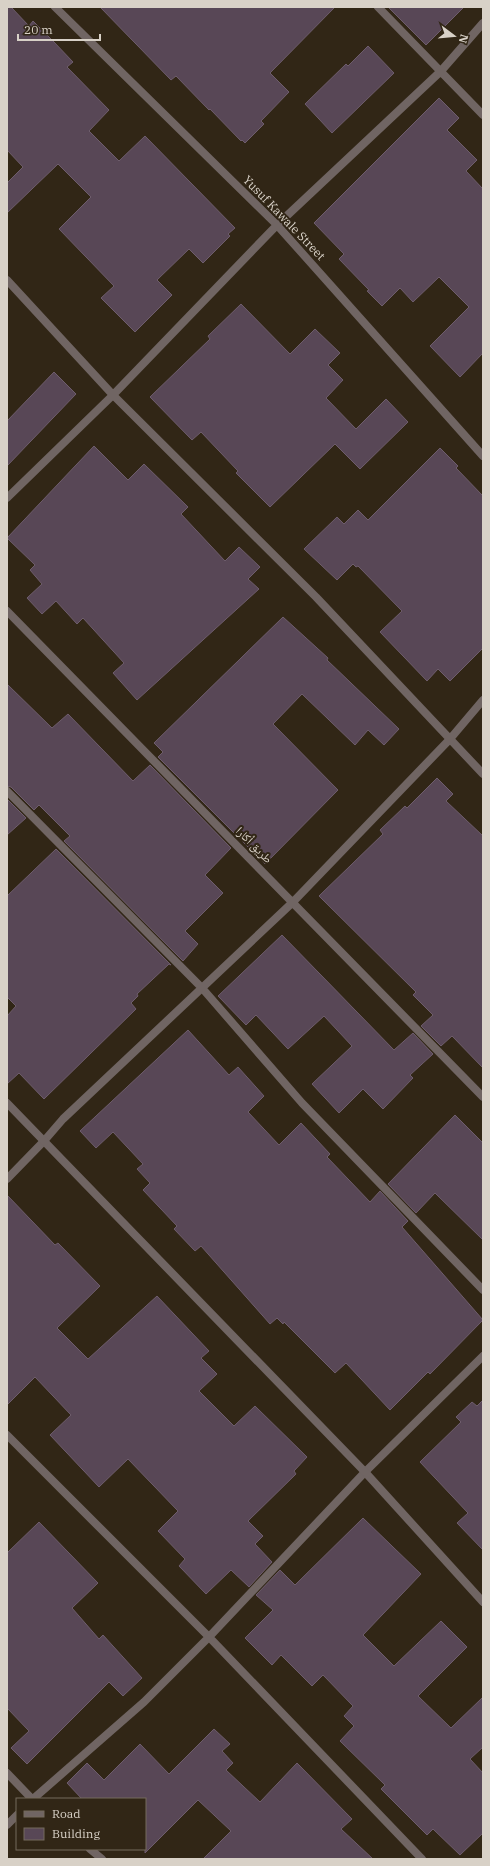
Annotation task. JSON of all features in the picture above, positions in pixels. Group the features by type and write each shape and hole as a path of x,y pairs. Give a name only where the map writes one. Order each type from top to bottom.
{"street":[{"name":"Yusuf Kawale Street","path":"55,7 278,225 483,456"},
{"path":"378,7 483,115"},
{"path":"7,498 113,395 278,225 441,71 483,23"},
{"path":"7,280 113,395 316,597 483,774"},
{"name":"طريق أكارا","path":"7,611 483,1097"},
{"path":"7,1179 44,1141 62,1119 293,902 450,739 483,700"},
{"path":"7,791 202,988 302,1103 483,1290"},
{"path":"7,1103 365,1472 483,1602"},
{"path":"33,1798 144,1702 209,1637 365,1472 483,1356"},
{"path":"7,1435 209,1637 422,1859"},
{"path":"7,1774 31,1798"},
{"path":"7,1825 16,1816"},
{"path":"91,1850 102,1859"}],"building":[{"path":"7,7 11,7 29,26 33,21 53,41 73,62 67,67 109,110 89,131 119,161 145,136 235,228 228,234 230,236 203,263 189,249 157,280 172,295 135,332 101,298 114,286 59,229 91,197 58,164 7,213 7,183 23,167 7,150"},
{"path":"100,7 335,7 270,73 289,92 261,121 264,124 245,143 242,140 241,141 210,109 209,110 176,76 171,80"},
{"path":"388,7 464,7 426,45"},
{"path":"368,46 394,73 332,133 305,104 346,64 348,66"},
{"path":"439,98 459,118 447,130 477,160 466,171 483,189 483,353 460,377 430,346 469,307 439,277 413,302 400,288 382,306 367,291 369,290 339,259 344,254 314,223"},
{"path":"241,304 290,354 315,329 340,353 328,365 343,380 326,398 356,429 386,399 408,422 360,469 335,444 270,507 236,473 238,471 201,432 192,440 150,397 210,339 208,336"},
{"path":"54,372 76,394 7,466 7,421"},
{"path":"94,446 128,480 144,464 188,507 181,514 225,561 239,547 260,567 248,579 259,589 137,700 113,673 124,663 83,618 77,624 56,601 42,614 27,598 42,584 30,570 35,565 7,538"},
{"path":"440,448 458,466 456,468 483,496 483,648 450,681 438,669 427,681 380,632 402,611 358,566 356,567 353,564 337,580 304,549 337,517 344,524 358,510 368,520"},
{"path":"283,617 328,658 327,660 399,729 384,745 368,730 355,745 302,694 273,724 338,790 265,864 158,757 163,752 154,743"},
{"path":"7,684 52,728 68,714 133,781 150,765 231,848 205,875 223,893 185,931 198,944 183,961 64,841 70,836 39,805 34,810 11,787 7,786"},
{"path":"437,778 453,794 446,801 483,836 483,1068 452,1036 441,1046 421,1026 433,1015 413,995 416,992 319,896 383,834 380,830 405,806 407,808"},
{"path":"7,799 26,818 7,835"},
{"path":"56,849 171,965 169,964 137,994 138,996 131,1003 136,1009 44,1099 19,1073 7,1084 7,1016 16,1006 7,997 7,896"},
{"path":"282,935 394,1050 413,1033 433,1054 410,1075 413,1078 383,1109 363,1089 339,1113 312,1084 352,1046 324,1016 288,1049 256,1015 246,1025 218,996"},
{"path":"188,1030 229,1075 238,1067 264,1096 248,1112 279,1145 301,1123 330,1154 327,1157 370,1202 380,1191 408,1221 402,1227 483,1320 430,1374 428,1372 390,1410 346,1363 335,1373 284,1322 283,1324 277,1318 270,1324 201,1246 195,1251 174,1229 177,1226 143,1190 150,1183 137,1169 143,1164 113,1132 96,1148 80,1131"},
{"path":"455,1115 483,1143 483,1240 435,1193 416,1213 388,1184"},
{"path":"7,1195 55,1245 58,1243 100,1286 57,1328 88,1359 157,1296 209,1351 201,1358 217,1374 199,1391 234,1426 255,1406 307,1457 294,1471 296,1474 248,1521 263,1536 255,1544 272,1562 249,1587 231,1570 206,1594 179,1566 185,1559 158,1531 178,1511 128,1459 99,1487 50,1435 71,1415 35,1377 7,1405"},
{"path":"483,1400 483,1550 457,1523 468,1513 420,1462 461,1422 456,1417 472,1402 477,1406"},
{"path":"363,1518 421,1574 363,1635 394,1666 441,1621 467,1647 418,1696 451,1728 483,1697 483,1747 470,1759 483,1773 483,1833 460,1855 433,1829 427,1835 381,1789 385,1785 340,1741 354,1726 344,1716 353,1706 323,1675 312,1686 281,1655 272,1665 245,1638 273,1610 256,1595 280,1570 295,1585"},
{"path":"39,1522 98,1583 72,1608 99,1639 103,1635 142,1678 123,1696 109,1682 27,1764 11,1748 29,1731 7,1708 7,1553"},
{"path":"214,1729 230,1744 222,1751 233,1763 226,1770 260,1802 297,1763 352,1819 341,1829 373,1859 203,1859 231,1831 198,1800 145,1853 146,1798 81,1798 67,1783 87,1763 104,1780 140,1744 169,1774"}]}
